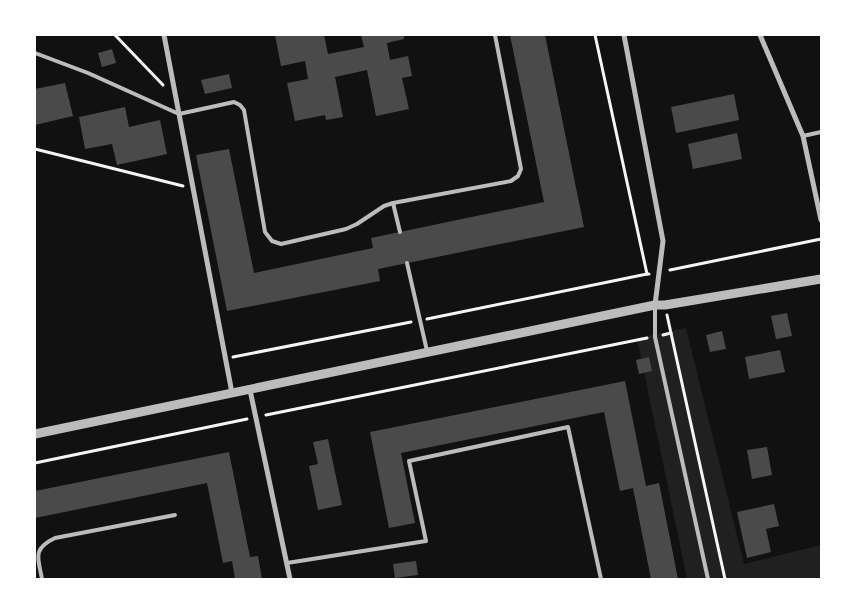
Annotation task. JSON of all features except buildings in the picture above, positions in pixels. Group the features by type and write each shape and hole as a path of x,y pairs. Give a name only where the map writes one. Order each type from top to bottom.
{"street":[{"path":"164,35 232,394"},
{"path":"624,35 663,241 655,306"},
{"path":"760,35 803,136 821,220"},
{"path":"35,434 655,306 821,279"},
{"path":"250,390 290,579"}],"lane":[{"path":"35,53 88,73 179,114 234,102 240,105 244,110 265,232 272,241 281,244 346,229 384,206 393,203 511,181 518,176 521,169 495,35"},
{"path":"803,136 821,132"},
{"path":"393,203 400,232"},
{"path":"407,263 428,353"},
{"path":"655,306 655,337 708,579"},
{"path":"287,563 426,541 409,461 568,427 601,579"},
{"path":"42,579 38,554 41,547 55,538 175,515"}],"path":[{"path":"115,35 176,98"},
{"path":"595,35 647,274"},
{"path":"35,149 193,189"},
{"path":"225,359 821,239"},
{"path":"665,305 725,579"},
{"path":"35,463 671,334"}],"shaded area":[{"path":"686,328 744,564 821,545 821,579 687,579 637,338"}]}
